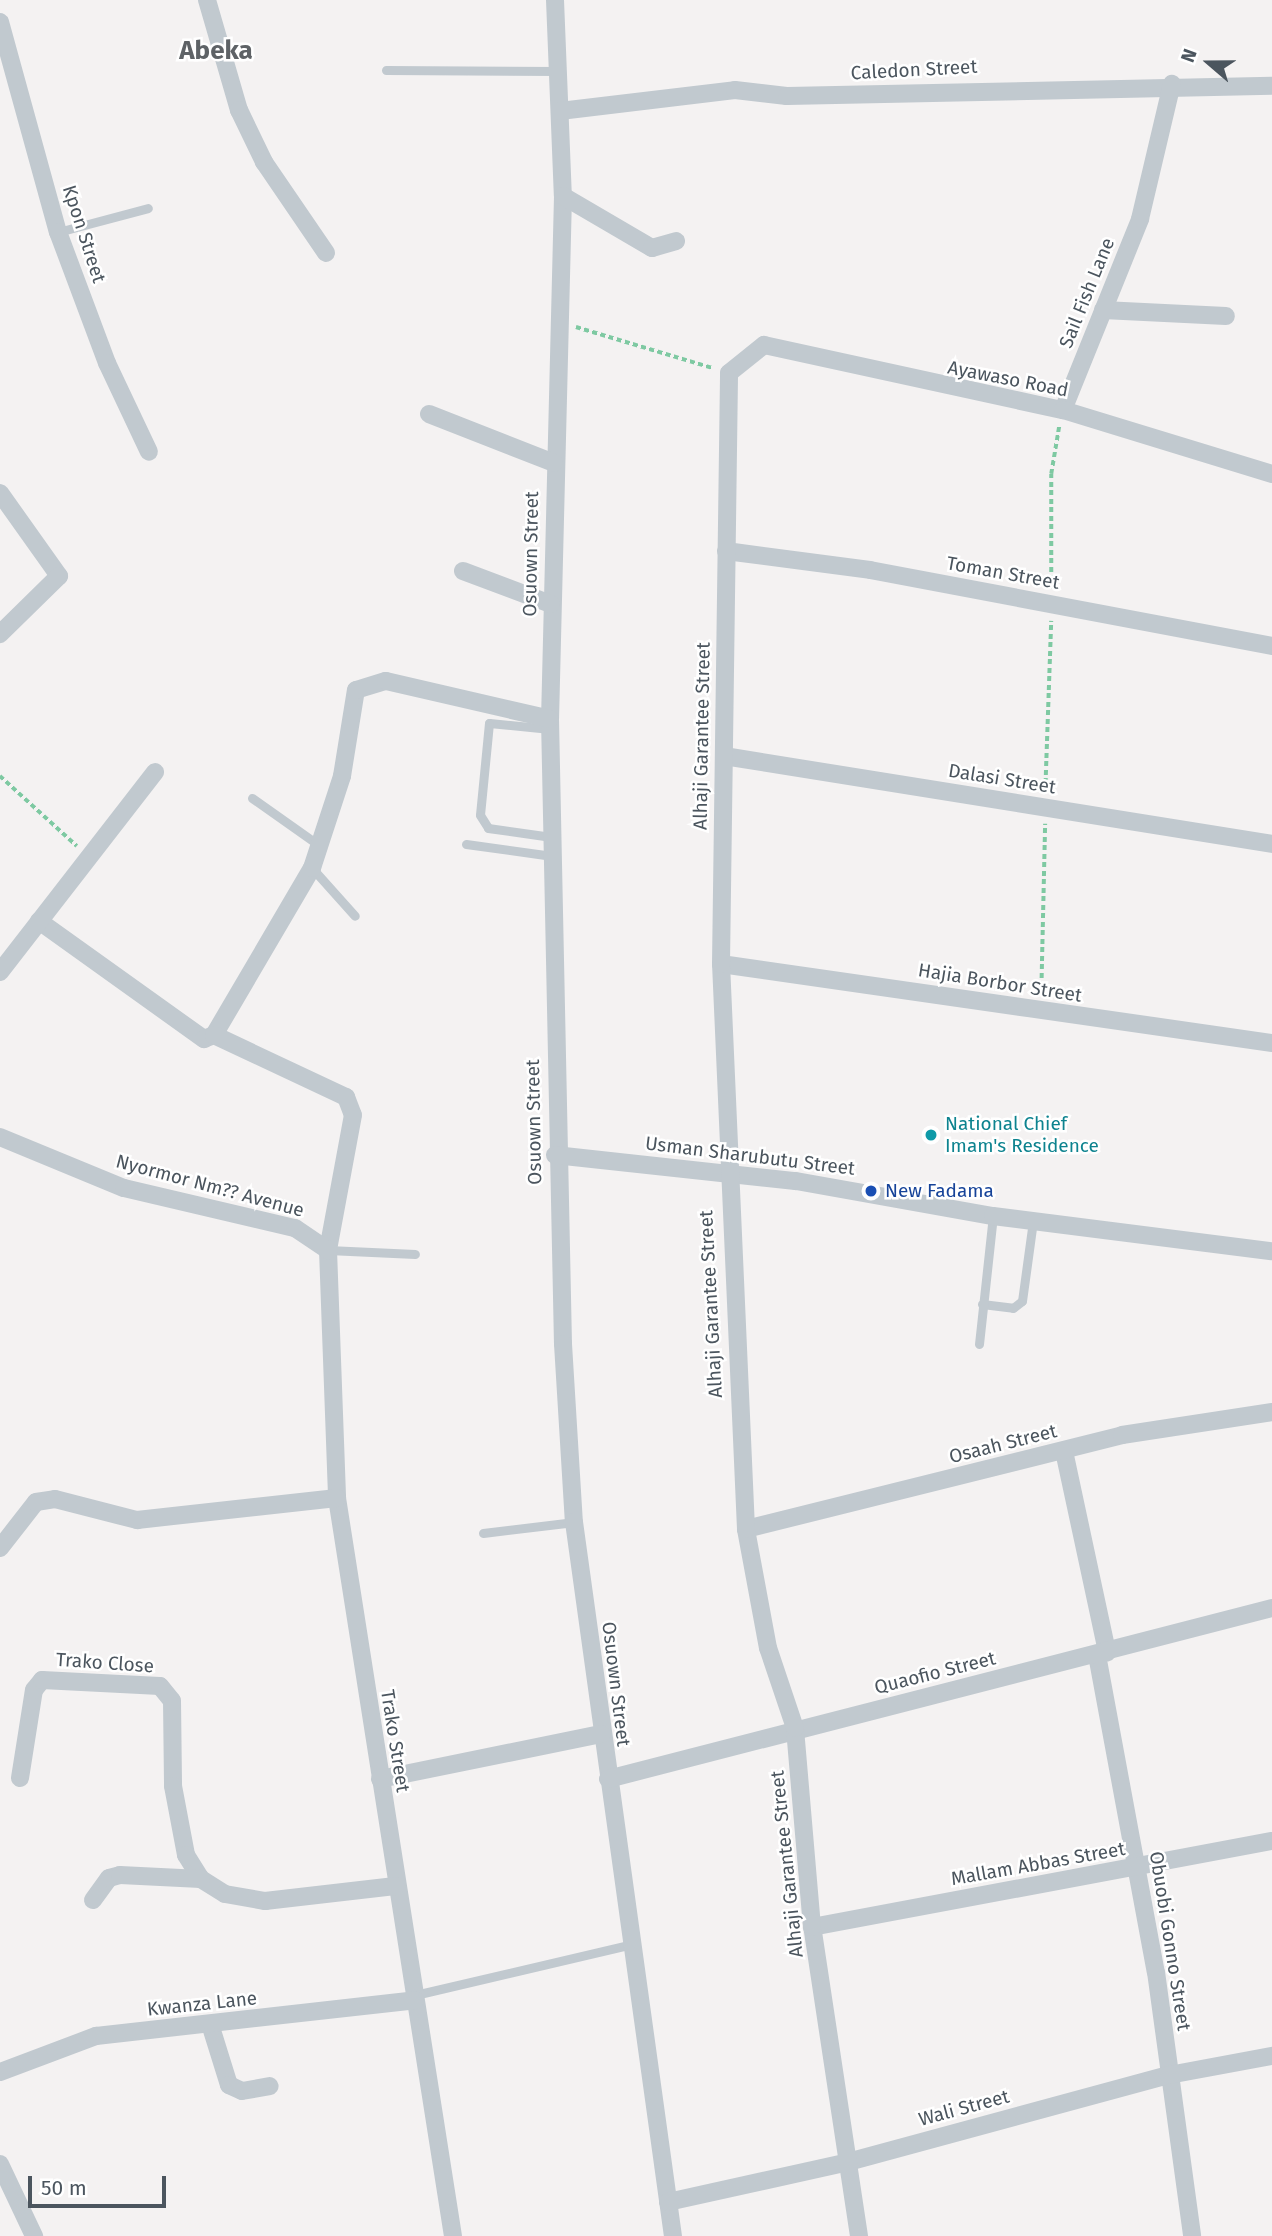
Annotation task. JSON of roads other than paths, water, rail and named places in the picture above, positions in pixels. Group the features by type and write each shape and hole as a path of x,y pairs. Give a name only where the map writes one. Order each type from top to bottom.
{"street":[{"path":"207,0 219,58 244,120 264,162 326,253"},
{"name":"Osuown Street","path":"555,0 564,196 551,604 555,1155 575,1522 601,1734 673,2236"},
{"name":"Kpon Street","path":"0,22 58,232 149,452"},
{"name":"Caledon Street","path":"560,111 735,90 787,96 1172,84 1272,86"},
{"name":"Sail Fish Lane","path":"1063,410 1158,164 1172,84"},
{"path":"564,196 652,248 676,241"},
{"path":"1103,310 1226,316"},
{"name":"Ayawaso Road","path":"733,367 764,345 1063,410 1272,474"},
{"name":"Alhaji Garantee Street","path":"733,367 726,551 721,964 726,1173 746,1529 768,1648 795,1728 812,1927 859,2236"},
{"path":"429,414 554,463"},
{"path":"0,493 59,576 0,634"},
{"name":"Toman Street","path":"726,551 1052,603 1272,646"},
{"path":"463,571 551,604"},
{"path":"38,921 194,1037 214,1035 312,868 342,776 351,700 366,683 386,681 550,724"},
{"name":"Dalasi Street","path":"724,756 1272,844"},
{"path":"0,972 155,772"},
{"name":"Hajia Borbor Street","path":"721,964 1272,1043"},
{"name":"Trako Street","path":"214,1035 346,1097 351,1105 328,1250 337,1498 395,1885 453,2236"},
{"name":"Nyormor Nm?? Avenue","path":"0,1137 124,1188 295,1228 328,1250"},
{"name":"Usman Sharubutu Street","path":"555,1155 871,1191 993,1216 1272,1251"},
{"name":"Osaah Street","path":"746,1529 1064,1451 1272,1412"},
{"name":"Obuobi Gonno Street","path":"1064,1451 1102,1653 1137,1867 1192,2236"},
{"path":"0,1548 36,1502 55,1499 136,1520 337,1498"},
{"name":"Quaofio Street","path":"608,1779 795,1728 1102,1653 1272,1608"},
{"name":"Trako Close","path":"20,1778 34,1690 43,1680 160,1686 172,1702 173,1787 186,1855 201,1879"},
{"path":"380,1779 601,1734"},
{"name":"Mallam Abbas Street","path":"812,1927 1272,1841"},
{"path":"93,1900 108,1878 120,1875 201,1879 225,1894 265,1901 395,1885"},
{"name":"Kwanza Lane","path":"0,2072 96,2036 414,1997"},
{"path":"210,2024 229,2085 242,2091 270,2086"},
{"name":"Wali Street","path":"668,2202 848,2162 1169,2075 1272,2056"},
{"path":"0,2164 34,2236"}],"lane":[{"path":"386,70 558,71"},
{"path":"58,232 148,208"},
{"path":"550,724 489,723 480,815 488,828 551,837"},
{"path":"252,798 320,846"},
{"path":"466,844 552,856"},
{"path":"312,868 355,916"},
{"path":"979,1344 993,1216"},
{"path":"982,1304 1013,1308 1022,1301 1033,1221"},
{"path":"328,1250 415,1254"},
{"path":"483,1532 575,1522"},
{"path":"414,1997 632,1944"}],"place":[{"name":"National Chief Imam's Residence","path":"931,1135"},
{"name":"New Fadama","path":"871,1191"}],"district":[{"name":"Abeka","path":"216,51"}]}
